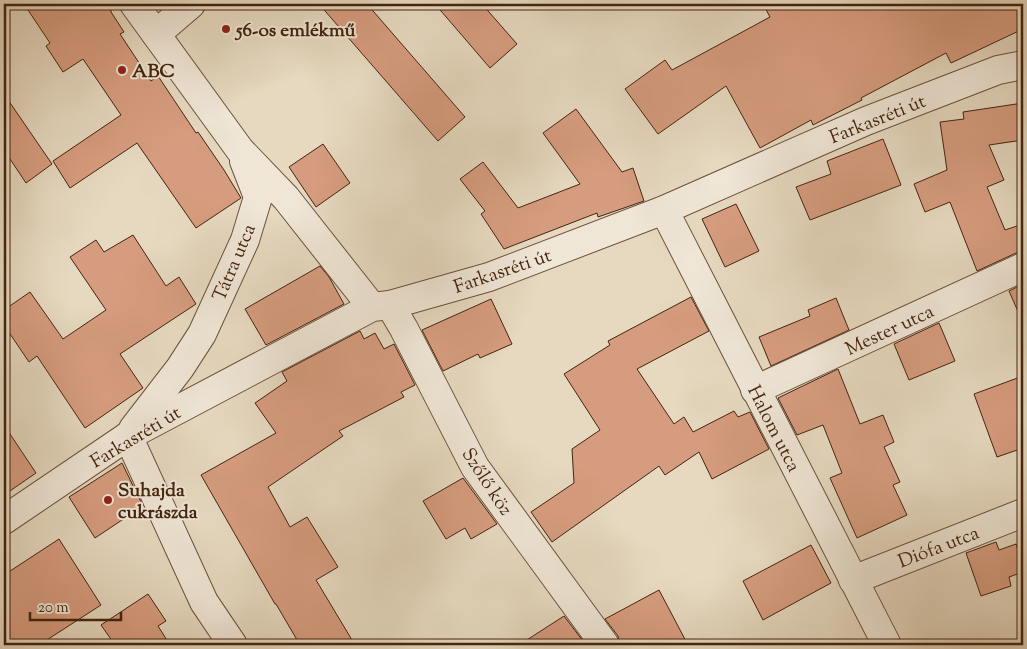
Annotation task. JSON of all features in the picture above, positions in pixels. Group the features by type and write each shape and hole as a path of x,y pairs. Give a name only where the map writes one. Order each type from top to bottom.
{"street":[{"name":"Tátra utca","path":"134,4 240,150 286,198 381,306"},
{"path":"156,34 191,4"},
{"name":"Farkasréti út","path":"4,520 128,436 381,306 489,277 664,210 866,121 998,70 1023,65"},
{"name":"Tátra utca","path":"128,436 180,368 202,334 241,249 258,197 240,150"},
{"name":"Halom utca","path":"664,210 887,645"},
{"name":"Mester utca","path":"755,390 1023,268"},
{"name":"Szőlő köz","path":"381,306 404,329 476,467 605,645"},
{"path":"180,368 200,398"},
{"path":"128,436 204,602 233,645"},
{"name":"Diófa utca","path":"853,580 1023,513"}],"building":[{"path":"24,4 111,4 111,12 124,32 120,34 151,81 158,76 196,133 198,132 224,170 241,198 196,228 137,143 70,188 53,161 121,115 83,59 63,72 46,46 50,43"},
{"path":"319,4 367,4 465,117 438,141"},
{"path":"435,4 482,4 517,44 490,68"},
{"path":"763,4 1023,4 1023,29 951,63 946,53 861,98 862,100 813,125 811,120 760,148 726,86 658,134 625,89 665,60 672,70 770,17"},
{"path":"4,94 52,164 26,183 4,150"},
{"path":"1023,103 1023,140 989,145 1004,180 987,187 1005,230 1023,224 1023,252 1016,253 977,271 950,202 925,212 914,184 947,170 940,122 964,119 963,112"},
{"path":"576,109 622,172 633,168 644,201 598,217 597,213 504,249 481,214 485,211 460,179 483,162 518,208 580,184 543,133"},
{"path":"883,139 901,185 810,220 796,187 831,174 827,161"},
{"path":"323,144 350,183 316,207 289,167"},
{"path":"736,204 759,251 725,267 702,219"},
{"path":"133,235 166,286 179,277 196,304 120,354 143,388 85,428 37,356 29,362 4,325 4,310 30,292 63,339 106,310 70,257 96,240 104,252"},
{"path":"320,266 329,277 344,304 266,345 245,309"},
{"path":"1023,284 1023,323 1009,291"},
{"path":"691,297 709,331 637,369 674,424 684,417 693,432 734,411 738,417 750,412 769,449 712,479 699,452 665,475 659,466 552,542 531,512 574,483 572,449 600,430 564,374 610,345 608,341"},
{"path":"836,298 849,330 771,366 759,337 810,316 808,310"},
{"path":"491,299 512,344 480,358 478,354 443,371 422,330"},
{"path":"939,323 955,361 909,380 894,344"},
{"path":"360,331 364,339 375,333 384,349 394,344 415,385 401,392 404,397 339,431 343,436 268,487 290,527 307,517 338,567 316,580 355,645 300,645 201,475 276,433 255,403 287,381 282,372"},
{"path":"838,369 860,424 883,415 894,442 884,447 900,482 893,485 907,515 857,538 830,478 842,473 823,425 797,435 778,398"},
{"path":"1023,376 1023,448 997,457 974,394"},
{"path":"4,425 36,473 4,495"},
{"name":"Suhajda cukrászda","path":"122,463 143,506 95,538 69,497"},
{"path":"463,478 497,524 471,539 465,528 446,539 423,501"},
{"path":"59,539 101,605 39,645 4,645 4,575"},
{"path":"996,542 999,550 1016,544 1023,564 1023,572 1009,577 1011,586 981,596 966,553"},
{"path":"811,545 831,583 763,620 743,581"},
{"path":"659,590 688,645 620,645 618,636 605,619"},
{"path":"148,594 166,621 158,626 170,645 115,645 101,625"},
{"path":"564,616 586,645 519,645"}],"place":[{"name":"56-os emlékmű","path":"226,29"},
{"name":"ABC","path":"122,70"},
{"name":"Suhajda cukrászda","path":"108,500"}]}
